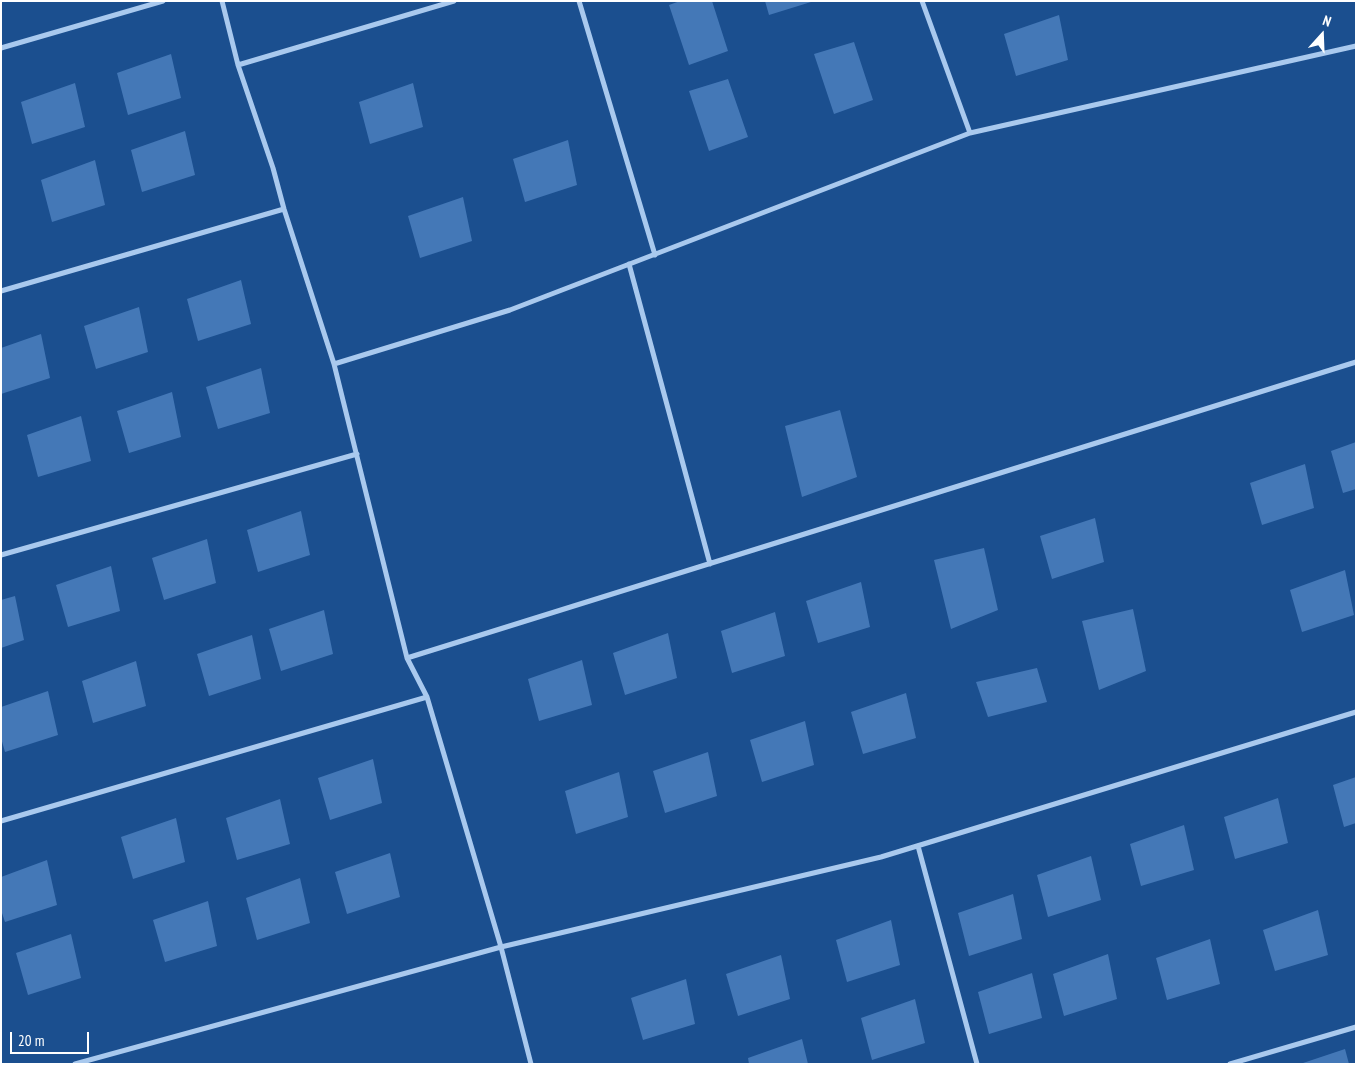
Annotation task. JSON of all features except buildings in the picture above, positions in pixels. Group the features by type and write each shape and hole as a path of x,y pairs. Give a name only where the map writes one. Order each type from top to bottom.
{"street":[{"path":"1,48 162,1"},
{"path":"222,1 238,65 273,168 284,209 334,364 407,658 427,697 500,947 531,1064"},
{"path":"238,65 454,1"},
{"path":"579,1 655,255"},
{"path":"922,1 970,133"},
{"path":"334,364 510,310 970,133 1356,46"},
{"path":"1,291 284,209"},
{"path":"630,264 710,564"},
{"path":"407,658 1356,362"},
{"path":"1,555 357,454"},
{"path":"1,821 427,697"},
{"path":"75,1064 500,947 881,857 1356,712"},
{"path":"918,846 977,1064"},
{"path":"1230,1064 1356,1027"}]}
